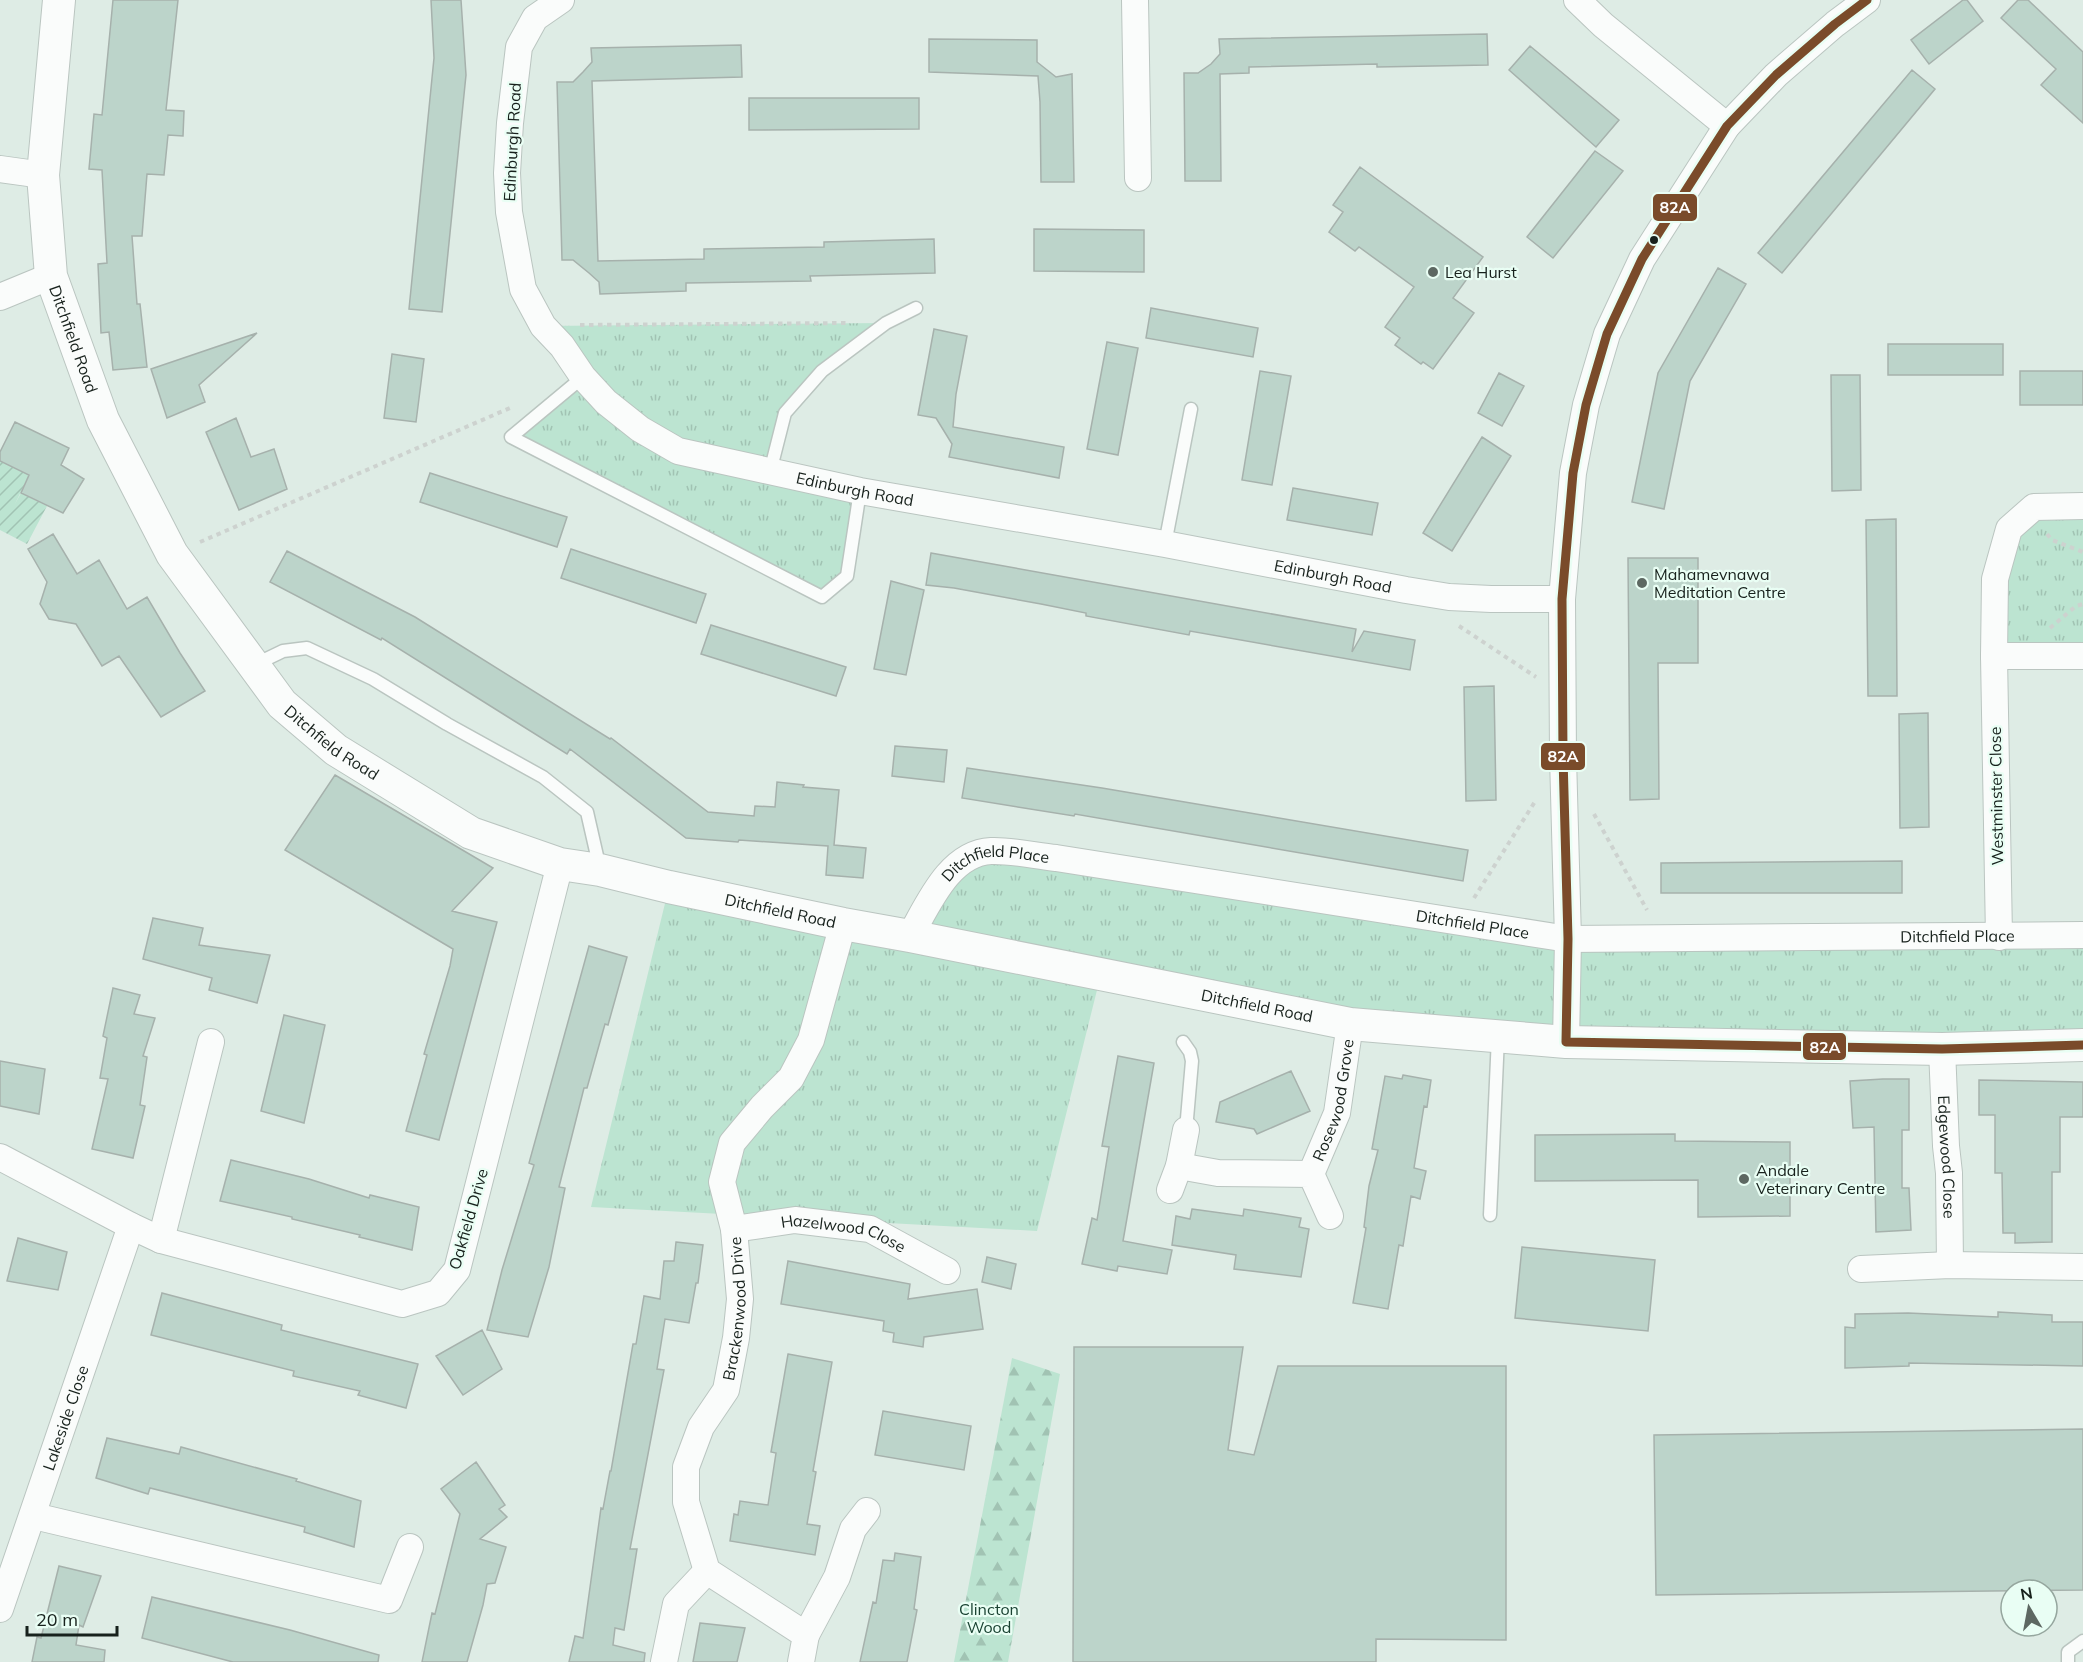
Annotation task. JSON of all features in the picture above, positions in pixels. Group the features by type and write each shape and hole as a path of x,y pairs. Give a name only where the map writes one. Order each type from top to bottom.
{"street":[{"name":"Ditchfield Road","path":"59,0 43,175 51,276 103,420 172,554 282,704 336,750 471,833 560,864 600,870 843,924 1350,1024 1566,1042 1942,1048 2083,1045"},
{"name":"Edinburgh Road","path":"561,0 535,18 519,47 509,133 507,173 509,212 524,289 543,326 562,346 583,376 606,402 640,429 678,452 860,491 1449,597 1562,599"},
{"path":"1135,0 1138,178"},
{"path":"1577,0 1603,25 1727,126"},
{"path":"1566,1042 1568,939 1562,599 1573,473 1586,405 1607,334 1642,259 1727,126 1776,75 1835,24 1867,0"},
{"path":"0,169 43,175"},
{"path":"0,297 51,276"},
{"name":"Westminster Close","path":"1999,937 1994,656 1995,579 2009,529 2034,507 2083,506"},
{"path":"1994,656 2083,656"},
{"name":"Ditchfield Place","path":"910,936 940,886 963,859 989,851 1056,858 1568,939 2083,935"},
{"name":"Oakfield Drive","path":"0,1157 131,1227 161,1240 402,1304 438,1293 457,1269 560,864"},
{"name":"Brackenwood Drive","path":"707,1571 686,1502 686,1467 701,1427 726,1390 736,1338 740,1299 734,1229 722,1182 732,1143 762,1107 791,1078 811,1040 843,924"},
{"name":"Rosewood Grove","path":"1330,1216 1311,1174 1338,1113 1350,1024"},
{"path":"161,1240 211,1042"},
{"name":"Edgewood Close","path":"1942,1048 1949,1173 1950,1265"},
{"path":"1170,1190 1179,1166 1186,1130"},
{"name":"Rosewood Grove","path":"1179,1166 1218,1173 1311,1174"},
{"name":"Hazelwood Close","path":"734,1229 795,1220 870,1229 947,1271"},
{"name":"Lakeside Close","path":"1,1602 34,1516 131,1227"},
{"path":"1861,1269 1950,1265 2083,1268"},
{"path":"801,1662 806,1635 837,1577 853,1529 867,1511"},
{"path":"34,1516 388,1600 410,1546"},
{"path":"664,1662 676,1604 707,1571 806,1635"}],"lane":[{"path":"770,472 785,413 822,371 886,323 916,308"},
{"path":"583,376 511,437 822,597 847,576 860,491"},
{"path":"1164,544 1191,409"},
{"path":"254,665 283,651 307,648 373,679 447,724 543,777 587,812 600,870"},
{"path":"1490,1215 1498,1036"},
{"path":"1182,1042 1190,1052 1192,1061 1186,1130"},
{"path":"2068,1662 2068,1652 2083,1641"}],"path":[{"path":"543,326 886,323"},
{"path":"172,554 518,405"},
{"path":"1455,623 1562,694"},
{"path":"1459,921 1563,757"},
{"path":"1591,808 1663,939"}],"green space":[{"path":"886,323 822,371 786,413 771,472 860,491 847,576 822,597 511,437 583,377 543,326"},
{"path":"0,461 29,475 15,504 21,493 47,506 27,544 0,530"},
{"path":"2083,506 2083,656 1994,656 2009,529"},
{"path":"1056,858 1568,939 2083,930 2083,1040 1566,1042 1101,974 1037,1231 591,1207 669,887 910,935 963,859"},
{"name":"Clincton Wood","path":"1012,1358 1060,1374 1008,1662 954,1662"}],"building":[{"path":"113,0 178,0 166,110 184,111 183,136 168,135 164,175 147,174 142,236 132,236 137,304 140,304 147,367 113,370 109,332 101,333 98,264 107,263 102,170 89,169 94,114 102,115"},
{"path":"431,0 461,0 466,75 442,312 409,309 434,58"},
{"path":"1963,0 1967,0 1983,21 1929,64 1911,40"},
{"path":"2018,0 2028,0 2083,52 2083,123 2041,85 2056,69 2001,18"},
{"path":"1487,34 1488,65 1377,67 1377,64 1249,67 1249,73 1220,74 1221,181 1185,181 1184,73 1198,73 1211,64 1220,54 1219,39"},
{"path":"929,39 1037,40 1037,62 1056,77 1072,74 1074,182 1041,182 1038,76 929,72"},
{"path":"741,45 742,77 592,81 598,261 704,259 704,249 824,247 824,242 934,239 935,273 810,276 811,281 686,283 686,291 600,294 599,282 589,273 573,260 562,260 557,82 573,82 583,72 592,62 591,48"},
{"path":"1530,46 1619,120 1596,147 1509,70"},
{"path":"1912,70 1935,89 1782,273 1758,253"},
{"path":"749,98 919,98 919,129 749,130"},
{"path":"1595,151 1623,171 1553,258 1527,237"},
{"name":"Lea Hurst","path":"1360,167 1483,257 1453,298 1474,313 1433,369 1423,362 1421,364 1395,345 1400,338 1385,327 1414,287 1359,247 1355,251 1329,232 1343,212 1333,205"},
{"path":"1034,229 1144,230 1144,272 1034,271"},
{"path":"1718,268 1746,284 1690,381 1664,509 1632,502 1658,373"},
{"path":"1151,308 1258,328 1253,357 1146,338"},
{"path":"934,329 967,336 956,394 953,427 1064,447 1059,478 949,457 952,444 936,418 918,415"},
{"path":"257,333 199,385 205,402 167,418 151,369"},
{"path":"1107,342 1138,348 1118,455 1087,449"},
{"path":"1888,344 2003,344 2003,375 1888,375"},
{"path":"392,354 424,359 416,422 384,418"},
{"path":"1260,371 1291,376 1272,485 1242,480"},
{"path":"2020,371 2083,371 2083,405 2020,405"},
{"path":"1499,373 1524,386 1502,426 1478,413"},
{"path":"1831,375 1860,375 1861,490 1832,491"},
{"path":"236,418 251,457 274,449 287,489 239,510 206,432"},
{"path":"15,422 69,448 61,465 84,479 63,513 21,493 29,475 0,461 0,452"},
{"path":"1482,437 1511,456 1452,551 1423,533"},
{"path":"430,473 567,517 557,547 420,502"},
{"path":"1293,488 1378,503 1372,535 1287,520"},
{"path":"1896,519 1897,696 1868,696 1866,520"},
{"path":"53,534 77,574 99,560 127,609 147,597 205,691 161,717 119,656 102,666 76,624 49,619 40,604 47,582 28,549"},
{"path":"571,549 706,594 696,623 561,578"},
{"path":"287,551 415,617 611,738 708,812 754,816 755,806 775,807 777,782 839,790 834,845 866,848 863,878 826,875 828,846 686,838 570,749 567,754 382,638 381,640 270,582"},
{"path":"931,553 1356,629 1352,652 1364,631 1415,640 1410,670 1190,631 1189,635 1086,616 1086,613 1041,604 926,585"},
{"path":"1628,558 1698,558 1698,663 1658,663 1659,799 1630,800"},
{"path":"891,581 924,590 906,675 874,669"},
{"path":"711,625 846,667 836,696 701,654"},
{"path":"1494,686 1496,800 1466,801 1464,687"},
{"path":"1928,713 1929,827 1900,828 1899,714"},
{"path":"895,746 947,750 944,782 892,776"},
{"path":"967,768 1102,788 1468,850 1463,881 1075,814 1074,816 962,798"},
{"path":"335,775 493,868 452,911 497,922 439,1140 406,1131 427,1055 424,1054 453,949 285,850"},
{"path":"1902,861 1902,893 1661,893 1661,863"},
{"path":"153,918 203,928 199,945 270,955 257,1003 209,990 212,978 143,959"},
{"path":"589,946 627,957 608,1025 605,1024 587,1088 584,1088 559,1187 565,1188 549,1267 528,1337 487,1330 502,1270 534,1165 529,1163"},
{"path":"113,988 140,995 134,1014 155,1018 143,1056 147,1057 140,1105 145,1106 133,1158 92,1149 108,1079 100,1078 107,1038 103,1036"},
{"path":"284,1015 325,1025 304,1123 261,1111"},
{"path":"1118,1056 1154,1063 1123,1241 1172,1250 1167,1274 1118,1266 1117,1271 1082,1264 1092,1218 1097,1220 1109,1147 1102,1146"},
{"path":"0,1061 45,1069 39,1114 0,1106"},
{"path":"1291,1071 1310,1111 1257,1134 1254,1129 1216,1122 1220,1102"},
{"path":"1403,1075 1431,1080 1427,1107 1424,1106 1414,1168 1426,1171 1420,1199 1411,1196 1403,1246 1399,1245 1388,1309 1353,1303 1366,1228 1364,1227 1369,1186 1378,1150 1372,1149 1385,1076 1402,1079"},
{"path":"1909,1079 1909,1130 1902,1130 1902,1188 1909,1188 1911,1230 1876,1232 1874,1127 1853,1128 1850,1081"},
{"path":"1979,1080 2083,1082 2083,1117 2060,1117 2060,1172 2052,1172 2052,1242 2015,1243 2015,1233 2003,1233 2002,1173 1995,1173 1995,1115 1979,1115"},
{"path":"1675,1134 1675,1141 1790,1142 1790,1216 1698,1217 1698,1180 1535,1181 1535,1135"},
{"path":"231,1160 309,1179 369,1198 370,1195 419,1207 412,1250 292,1219 292,1217 220,1201"},
{"path":"1192,1209 1243,1216 1244,1209 1301,1218 1299,1227 1309,1229 1301,1277 1234,1269 1236,1255 1172,1245 1176,1216 1190,1219"},
{"path":"18,1238 67,1252 58,1290 7,1281"},
{"path":"676,1242 703,1245 698,1283 696,1283 689,1323 665,1319 657,1369 664,1370 630,1549 637,1549 624,1630 615,1628 613,1645 645,1653 644,1662 569,1662 575,1636 583,1638 601,1508 603,1509 611,1471 633,1344 636,1344 644,1296 660,1299 664,1261 674,1261"},
{"path":"1522,1247 1655,1260 1648,1331 1515,1318"},
{"path":"987,1257 1016,1264 1011,1289 982,1282"},
{"path":"788,1261 910,1284 908,1299 977,1289 983,1329 924,1337 923,1347 893,1342 894,1333 883,1331 884,1321 781,1304"},
{"path":"162,1293 282,1325 281,1330 418,1364 406,1408 358,1395 360,1391 293,1376 294,1371 151,1335"},
{"path":"1998,1312 2052,1315 2052,1322 2083,1322 2083,1366 1909,1363 1909,1366 1845,1368 1845,1327 1855,1328 1855,1314 1908,1313 1998,1317"},
{"path":"482,1330 502,1369 463,1395 436,1356"},
{"path":"1074,1347 1243,1347 1228,1450 1254,1455 1278,1366 1506,1366 1506,1640 1376,1639 1376,1662 1073,1662"},
{"path":"788,1354 832,1362 813,1471 816,1472 807,1524 820,1526 815,1555 730,1541 734,1514 738,1515 740,1501 768,1505 776,1453 771,1452"},
{"path":"883,1411 971,1426 964,1470 875,1455"},
{"path":"2083,1429 2083,1590 2059,1590 2059,1578 1999,1578 1999,1591 1656,1595 1654,1435"},
{"path":"107,1438 179,1454 181,1447 297,1479 296,1481 361,1501 354,1547 304,1532 305,1527 150,1488 148,1494 96,1478"},
{"path":"476,1462 505,1505 499,1509 507,1517 480,1539 506,1547 495,1583 487,1584 467,1662 422,1662 432,1613 435,1614 460,1514 441,1489"},
{"path":"895,1553 921,1557 914,1609 917,1610 907,1662 860,1662 873,1602 876,1603 883,1560 894,1561"},
{"path":"59,1566 101,1576 83,1627 79,1625 76,1645 105,1650 104,1662 32,1662 37,1637 41,1638"},
{"path":"152,1597 290,1630 379,1655 378,1662 233,1662 142,1638"},
{"path":"700,1623 745,1628 737,1662 693,1662"}],"transit line":[{"name":"82A","path":"1566,1042 1568,939 1562,599 1573,473 1586,405 1607,334 1642,259 1727,126 1776,75 1835,24 1867,0"},
{"name":"82A","path":"1566,1042 1942,1049 2083,1045"}],"place":[{"name":"Lea Hurst","path":"1433,272"},
{"name":"Mahamevnawa Meditation Centre","path":"1642,583"},
{"name":"Andale Veterinary Centre","path":"1744,1179"}]}
